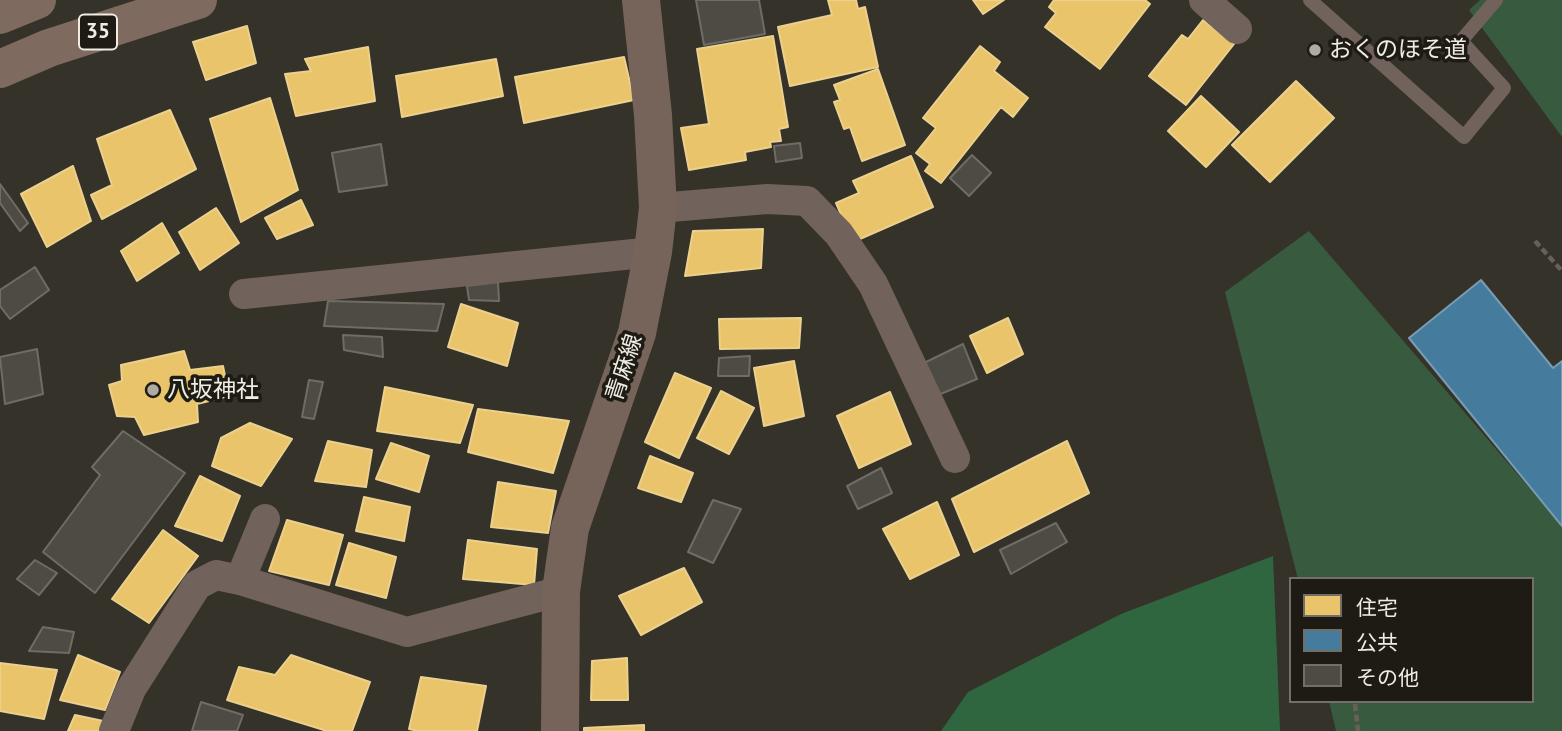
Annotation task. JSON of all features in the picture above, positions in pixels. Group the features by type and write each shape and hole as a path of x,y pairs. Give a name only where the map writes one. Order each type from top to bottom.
{"main road":[{"path":"0,15 37,0"},
{"name":"35","path":"0,69 49,48 198,0"}],"street":[{"name":"青麻線","path":"560,731 561,591 570,528 637,333 653,252 658,208 653,116 641,0"},
{"path":"1204,0 1237,29"},
{"path":"658,208 767,199 807,201 839,234 873,285 955,458"},
{"path":"244,294 653,252"},
{"path":"240,580 265,519"},
{"path":"114,731 131,689 197,585 216,575 407,632 561,591"}],"lane":[{"path":"1310,0 1464,137 1504,88 1461,41 1496,0"}],"path":[{"path":"1535,240 1562,271"},
{"path":"1355,704 1358,731"}],"green space":[{"path":"1480,0 1562,0 1562,137 1469,10"},
{"path":"1309,231 1562,526 1562,731 1336,731 1329,703 1534,703 1534,577 1297,577 1225,292"},
{"path":"1273,556 1280,731 941,731 968,692 1121,614"}],"building: 住宅":[{"path":"828,0 856,0 858,9 865,7 878,67 790,86 778,27 832,15"},
{"path":"973,0 1004,0 983,14"},
{"path":"1054,0 1145,0 1150,4 1100,69 1045,27 1056,13 1049,7"},
{"path":"1203,20 1234,44 1186,105 1149,76 1182,35 1188,39"},
{"path":"247,26 256,63 206,80 193,42"},
{"path":"773,36 788,127 779,129 781,141 770,142 771,147 745,152 746,160 689,170 681,128 709,124 697,49"},
{"path":"980,46 1000,62 994,71 1028,98 1013,117 1001,107 941,183 925,171 930,164 916,153 936,128 923,118"},
{"path":"368,47 375,101 296,116 285,74 311,71 305,59"},
{"path":"624,57 634,100 524,123 515,77"},
{"path":"496,59 503,96 402,117 396,76"},
{"path":"878,69 905,145 862,161 850,127 844,129 834,102 840,100 834,85"},
{"path":"1296,81 1334,118 1270,182 1232,145"},
{"path":"1201,96 1239,132 1206,167 1168,131"},
{"path":"270,98 298,190 241,222 210,119"},
{"path":"170,110 196,169 102,219 91,195 112,185 97,139"},
{"path":"911,156 933,207 853,242 836,203 859,193 853,181"},
{"path":"73,166 91,221 47,247 21,194"},
{"path":"301,200 313,225 277,239 265,218"},
{"path":"216,208 239,243 200,270 179,232"},
{"path":"162,223 179,253 137,281 121,251"},
{"path":"763,229 761,268 685,276 693,231"},
{"path":"461,304 518,323 507,366 448,347"},
{"path":"801,318 799,348 720,349 719,319"},
{"path":"1008,318 1023,354 987,373 970,336"},
{"path":"184,351 190,370 223,366 229,396 197,404 198,422 144,435 135,417 117,416 109,385 122,381 121,365"},
{"path":"794,361 804,416 764,426 754,368"},
{"path":"675,373 711,388 679,458 645,442"},
{"path":"385,387 473,405 460,443 377,431"},
{"path":"721,391 754,408 729,454 697,438"},
{"path":"890,392 911,444 859,468 837,416"},
{"path":"478,409 569,421 553,473 468,452"},
{"path":"250,423 292,439 261,486 212,466 221,438"},
{"path":"328,441 372,450 366,487 315,481"},
{"path":"1067,441 1089,493 974,552 952,499"},
{"path":"391,443 429,456 419,492 376,479"},
{"path":"650,456 693,473 681,502 638,488"},
{"path":"200,476 240,496 222,541 175,526"},
{"path":"498,482 556,491 548,533 491,527"},
{"path":"364,497 410,507 404,541 356,531"},
{"path":"937,502 959,555 910,579 883,529"},
{"path":"287,520 343,535 329,585 269,571"},
{"path":"163,530 198,556 149,623 112,599"},
{"path":"468,540 537,549 534,585 463,579"},
{"path":"349,543 396,557 386,598 336,585"},
{"path":"684,568 702,602 641,635 619,596"},
{"path":"78,655 120,672 105,710 60,700"},
{"path":"291,655 370,682 352,731 327,731 227,700 239,667 275,675"},
{"path":"627,658 628,700 591,700 592,661"},
{"path":"0,663 57,670 44,719 0,711"},
{"path":"421,677 486,686 477,731 409,729"},
{"path":"75,715 108,722 105,731 68,731"},
{"path":"644,725 644,731 584,731 584,728"}],"building: 公共":[{"path":"1481,280 1553,368 1562,361 1562,526 1409,338"}],"building: その他":[{"path":"696,0 759,0 765,34 704,45"},
{"path":"800,143 802,158 776,162 774,146"},
{"path":"381,144 387,185 339,192 332,153"},
{"path":"972,155 991,173 969,196 950,178"},
{"path":"0,184 28,223 20,231 0,203"},
{"path":"35,267 49,290 10,319 0,306 0,290"},
{"path":"498,282 499,301 469,300 467,286"},
{"path":"328,301 444,304 437,331 324,326"},
{"path":"343,335 382,337 383,357 344,350"},
{"path":"963,344 977,379 938,395 922,364"},
{"path":"37,349 43,394 5,404 0,357"},
{"path":"750,356 749,376 718,376 719,358"},
{"path":"309,380 323,382 314,419 302,417"},
{"path":"123,431 185,473 95,593 43,552 100,475 92,467"},
{"path":"881,468 892,493 858,509 847,486"},
{"path":"713,500 741,509 713,563 688,552"},
{"path":"1056,523 1067,542 1011,574 1000,550"},
{"path":"35,560 57,573 39,595 17,579"},
{"path":"43,627 74,632 69,653 29,651"},
{"path":"201,702 243,715 237,731 192,731"}],"place":[{"name":"おくのほそ道","path":"1315,50"},
{"name":"八坂神社","path":"153,390"}]}
